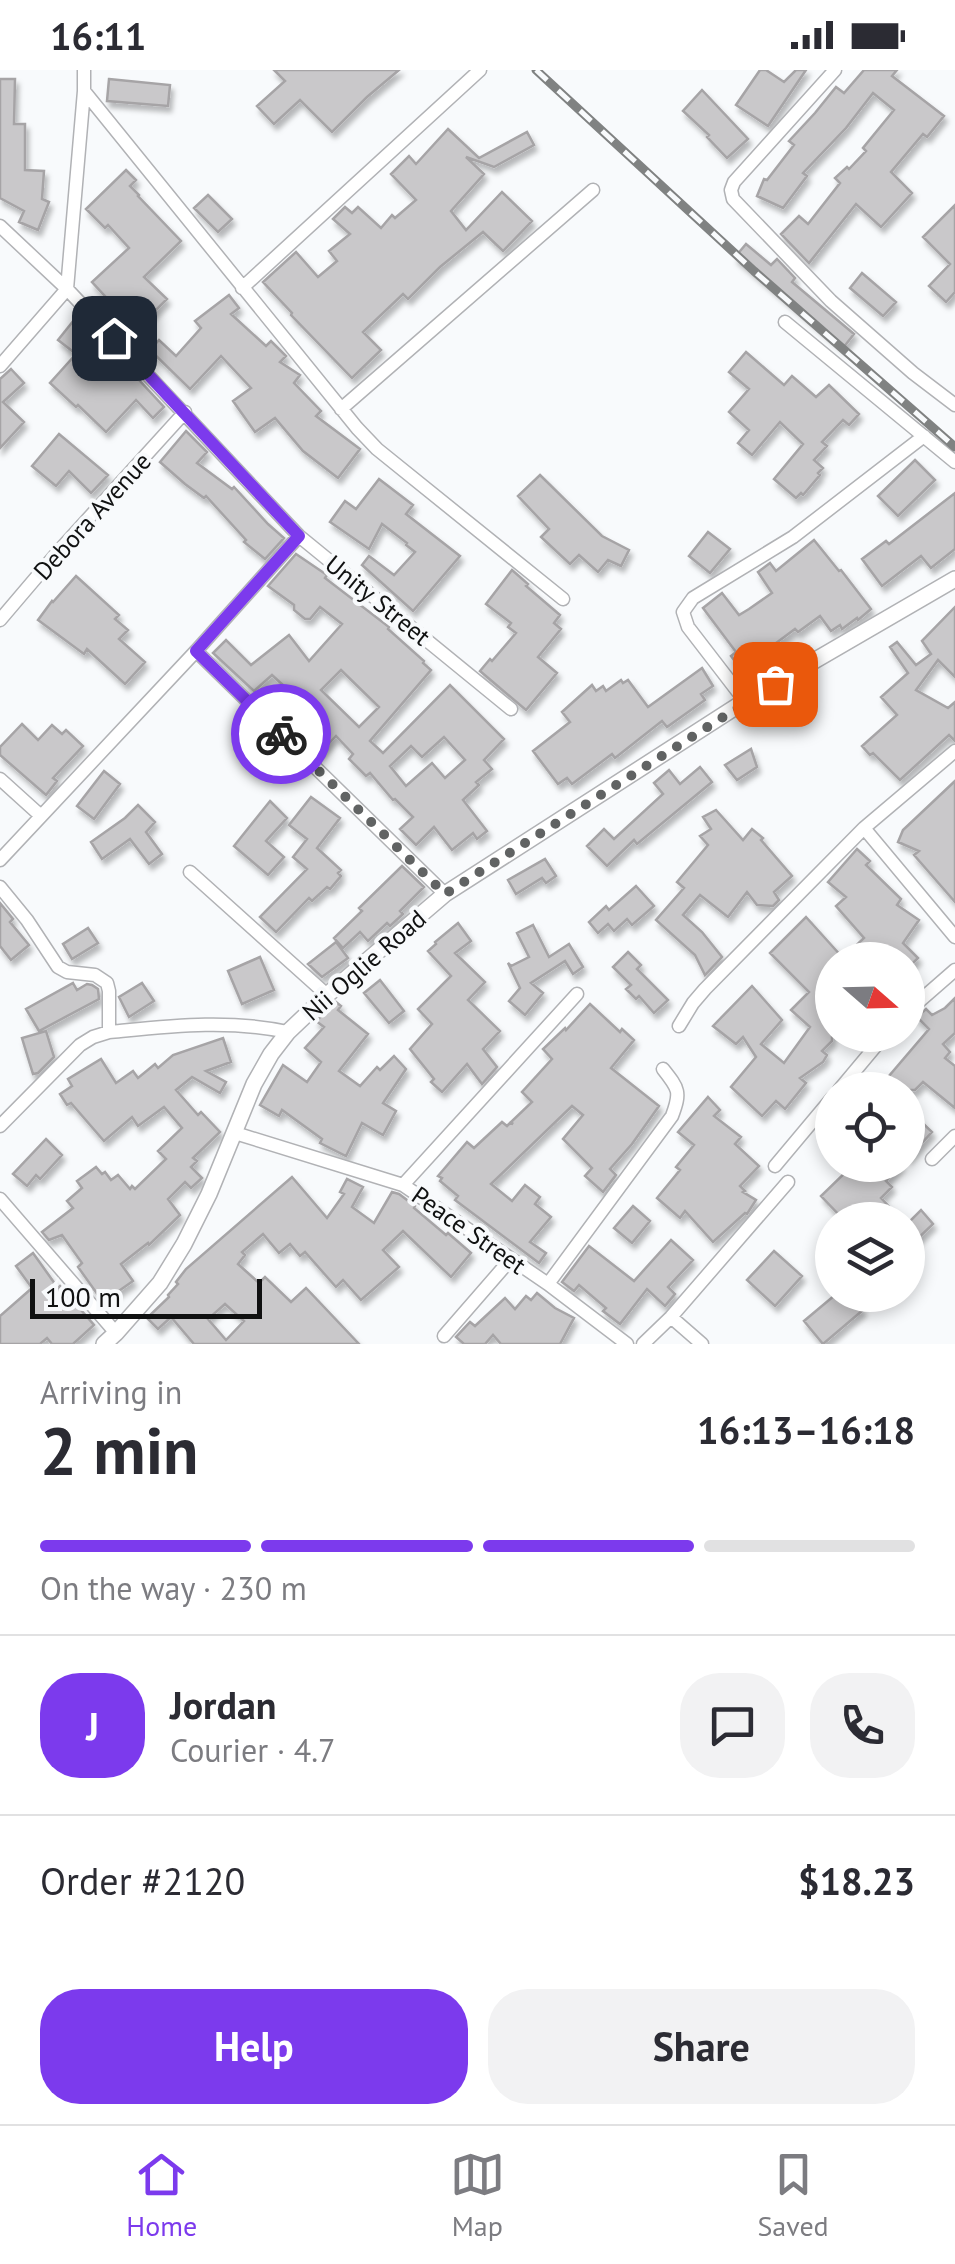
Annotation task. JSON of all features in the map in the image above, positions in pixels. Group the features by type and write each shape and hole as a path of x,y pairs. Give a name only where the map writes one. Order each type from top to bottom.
{"street":[{"path":"0,366 67,289 84,70"},
{"path":"242,288 480,70"},
{"path":"835,70 734,182 733,199 831,301 912,373 955,405"},
{"path":"84,92 340,409 377,449 562,599"},
{"path":"340,409 593,190"},
{"name":"Unity Street","path":"0,226 67,289 299,536 511,709"},
{"path":"785,322 955,462"},
{"name":"Debora Avenue","path":"0,620 184,412"},
{"path":"745,701 688,628 683,612 686,605 793,537 924,436"},
{"path":"0,860 299,536"},
{"name":"Nii Oglie Road","path":"110,1338 160,1283 184,1244 270,1054 328,995 445,894 745,701 955,579"},
{"path":"196,651 445,894"},
{"path":"679,1026 705,989 864,828 955,751"},
{"path":"0,779 41,816"},
{"path":"864,828 955,936"},
{"path":"190,872 328,995"},
{"path":"0,888 58,967 96,976 107,983 109,1032"},
{"path":"925,996 955,970"},
{"path":"404,1185 577,994"},
{"path":"0,1126 92,1037 109,1032 215,1024 255,1025 288,1032"},
{"path":"854,1072 871,1052"},
{"path":"548,1284 672,1116 678,1092 663,1069"},
{"path":"775,1166 815,1118"},
{"name":"Peace Street","path":"235,1133 404,1185 627,1344"},
{"path":"932,1159 955,1136"},
{"path":"643,1344 788,1182"},
{"path":"0,1198 110,1338"},
{"path":"444,1336 510,1260"},
{"path":"671,1317 702,1344"}],"building":[{"path":"274,70 399,70 332,132 300,100 274,124 257,106 285,81"},
{"path":"760,70 784,82 796,70 806,70 768,126 736,105"},
{"path":"864,70 897,70 892,76 944,116 891,172 912,193 881,227 856,204 809,263 781,234 799,216 808,224 840,183 835,178 866,151 863,148 894,110 873,93 803,173 807,176 783,208 757,196 764,179 794,145 789,141 836,87 844,93"},
{"path":"0,79 15,79 14,124 25,124 25,170 44,171 42,199 49,202 38,230 19,222 24,211 0,198"},
{"path":"109,79 170,85 168,106 107,101"},
{"path":"702,90 748,139 727,158 683,111"},
{"path":"448,129 479,158 527,132 534,145 494,167 466,157 484,174 451,211 466,230 502,192 532,221 503,251 483,232 408,299 403,294 363,332 381,350 352,378 263,282 296,252 318,277 337,261 329,251 350,234 333,219 345,207 352,213 358,207 381,228 392,215 395,218 416,200 391,174 409,156 416,164"},
{"path":"126,170 136,180 130,186 181,241 144,277 167,299 140,326 92,282 129,248 86,209"},
{"path":"208,195 232,219 218,232 194,208"},
{"path":"955,205 955,292 946,302 929,286 950,264 923,237"},
{"path":"746,244 771,265 777,259 795,278 792,282 854,334 843,348 735,257"},
{"path":"862,273 896,302 883,316 850,288"},
{"path":"229,295 239,308 231,314 266,346 271,341 286,356 280,362 300,375 294,383 321,411 316,416 360,449 338,478 303,451 275,418 255,432 233,401 251,388 221,356 190,389 150,350 159,340 176,356 201,328 195,321"},
{"path":"74,320 113,352 164,407 153,418 136,400 106,432 50,383 76,354 58,340"},
{"path":"746,352 784,385 792,376 816,397 829,385 859,414 849,425 843,420 822,442 827,446 814,460 823,468 820,475 796,498 774,479 803,444 780,422 752,455 738,443 749,430 729,412 749,389 729,372"},
{"path":"11,369 24,383 3,402 24,422 0,448 0,379"},
{"path":"186,431 207,452 197,463 234,487 284,538 265,559 244,542 206,496 160,462"},
{"path":"59,434 108,475 91,493 69,471 56,486 32,466"},
{"path":"915,460 935,480 898,516 878,496"},
{"path":"540,475 602,536 629,550 621,566 608,560 598,572 579,555 570,564 541,537 549,529 518,496"},
{"path":"379,479 413,505 406,514 460,556 413,611 362,565 369,556 394,575 415,552 407,543 382,524 369,549 330,522 345,501 356,509"},
{"path":"955,493 955,549 931,568 921,556 882,586 862,559 886,541 889,544"},
{"path":"708,532 730,549 710,573 689,556"},
{"path":"814,540 871,609 842,629 840,625 831,631 820,616 798,632 795,629 768,649 774,659 747,678 731,656 736,652 703,608 722,593 739,615 749,609 772,593 758,572 770,563 776,571"},
{"path":"296,554 389,627 431,670 370,741 383,753 450,685 504,739 484,760 492,769 463,800 487,831 477,839 473,833 452,850 434,827 416,845 400,829 413,817 370,773 366,776 349,759 353,754 336,736 320,753 302,735 319,718 272,675 254,691 213,653 226,640 251,665 289,635 309,661 342,624 320,607 310,619 305,619 294,610 294,605 268,586","holes":["341,670 379,707 359,727 321,690","444,737 465,760 445,778 432,763 406,786 390,766 411,746 422,757"]},
{"path":"512,570 560,615 554,623 561,629 538,657 557,673 526,710 480,671 516,633 508,627 511,623 486,604"},
{"path":"76,576 119,615 115,619 128,630 119,639 145,662 125,684 87,649 84,654 38,620"},
{"path":"955,607 955,677 938,660 916,690 948,708 955,702 955,741 949,735 900,780 862,746 897,715 881,697 908,673 890,647 897,642 916,665 931,654 922,641"},
{"path":"702,668 713,686 701,694 705,700 667,727 662,721 615,758 612,754 572,784 567,778 558,784 533,751 570,722 562,712 592,685 596,691 603,686 606,691 621,680 628,680 648,707"},
{"path":"22,724 38,740 52,725 62,734 66,730 83,746 53,778 57,781 46,795 0,755 0,747"},
{"path":"751,749 757,767 737,780 725,765"},
{"path":"700,767 712,782 637,844 634,840 607,866 587,846 604,829 614,839 663,794 654,783 669,770 680,784"},
{"path":"104,771 120,784 94,819 77,806"},
{"path":"955,781 955,902 914,855 919,851 898,842 903,830"},
{"path":"311,797 340,818 317,848 341,870 341,876 330,889 327,887 312,901 309,898 276,932 260,917 307,869 293,857 307,839 289,825"},
{"path":"270,801 287,818 266,841 284,857 268,875 234,846"},
{"path":"138,805 155,822 146,832 162,854 149,864 130,839 102,859 91,842"},
{"path":"716,810 743,840 752,829 763,838 792,876 774,892 779,900 773,906 757,905 747,892 728,917 700,895 683,915 722,957 705,975 695,955 656,920 684,888 677,882 708,845 700,836 711,829 703,817"},
{"path":"857,849 870,861 866,865 901,899 897,905 919,920 904,942 860,942 864,938 836,906 846,897 828,882"},
{"path":"545,859 556,876 546,883 542,878 516,894 508,880"},
{"path":"402,866 424,887 390,926 387,923 368,941 360,932 343,948 334,938"},
{"path":"636,886 654,906 632,925 627,919 614,931 608,924 598,933 589,922"},
{"path":"0,903 29,945 11,960 0,946"},
{"path":"806,917 829,942 815,942 815,1052 827,1055 800,1078 806,1083 785,1109 776,1101 762,1116 731,1087 756,1057 743,1037 736,1044 713,1026 752,986 782,1020 761,1044 784,1063 810,1027 791,1010 809,992 770,953"},
{"path":"458,923 471,941 455,953 485,982 468,1000 500,1031 483,1049 497,1067 482,1084 467,1064 442,1092 410,1049 432,1024 418,1009 451,976 428,951"},
{"path":"533,925 549,957 569,944 583,967 573,974 565,961 531,983 543,993 525,1015 509,1001 520,988 508,963 511,966 529,957 517,933"},
{"path":"88,928 98,943 72,959 63,944"},
{"path":"336,942 348,958 322,977 308,964"},
{"path":"628,952 641,965 637,969 668,1000 654,1013 639,996 636,999 626,989 631,985 613,967"},
{"path":"260,957 274,990 242,1004 228,971"},
{"path":"380,980 404,1011 389,1023 364,993"},
{"path":"73,983 77,990 92,985 98,989 99,999 39,1031 26,1009"},
{"path":"142,983 154,1001 129,1017 119,997"},
{"path":"955,998 955,1033 943,1044 950,1052 945,1058 955,1066 955,1108 925,1084 925,1072 892,1072 909,1052 925,1052 925,1034 929,1029 925,1025 925,1010 932,1015"},
{"path":"336,1002 341,1006 338,1010 368,1034 339,1071 360,1086 394,1056 406,1069 383,1103 396,1111 383,1135 362,1123 346,1156 320,1143 322,1139 282,1110 279,1116 260,1105 283,1065 307,1082 321,1062 305,1048 324,1027 316,1021"},
{"path":"590,1004 634,1040 611,1068 659,1106 610,1169 616,1175 603,1192 585,1176 592,1168 563,1139 583,1115 572,1106 491,1184 512,1201 525,1185 540,1197 535,1204 551,1217 530,1242 546,1253 539,1263 455,1200 458,1196 438,1176 467,1142 474,1148 502,1122 507,1126 513,1124 532,1102 522,1092 552,1059 543,1049"},
{"path":"46,1031 54,1057 33,1074 22,1038"},
{"path":"223,1038 231,1062 206,1071 226,1082 220,1093 192,1077 176,1090 220,1132 193,1158 197,1161 191,1167 202,1178 191,1188 185,1182 168,1199 180,1215 149,1245 121,1264 133,1281 103,1302 78,1267 82,1263 62,1235 49,1240 42,1232 73,1208 67,1201 82,1188 77,1181 96,1167 111,1180 118,1175 130,1189 135,1189 166,1159 158,1151 182,1128 164,1107 138,1126 132,1117 104,1141 60,1094 72,1086 68,1079 101,1059 116,1083 133,1071 138,1078 173,1055"},
{"path":"708,1097 720,1110 714,1116 741,1137 735,1144 759,1166 740,1186 756,1200 747,1214 713,1242 685,1211 680,1218 657,1198 694,1145 678,1132"},
{"path":"46,1139 62,1155 40,1179 36,1175 27,1186 13,1174"},
{"path":"292,1177 327,1218 344,1194 340,1192 347,1179 363,1187 352,1207 374,1223 392,1192 399,1194 471,1253 451,1277 403,1231 383,1250 399,1267 361,1300 343,1280 336,1287 305,1252 300,1256 290,1244 279,1253 263,1234 242,1252 245,1255 238,1264 259,1283 265,1277 291,1302 306,1288 359,1344 194,1344 171,1317 158,1329 147,1318 169,1297 186,1269","holes":["225,1304 244,1321 226,1340 208,1319"]},
{"path":"835,1182 887,1182 892,1187 881,1198 885,1202 827,1202 821,1196"},
{"path":"633,1206 650,1221 632,1243 614,1228"},
{"path":"925,1215 933,1224 925,1232"},
{"path":"671,1240 693,1260 668,1287 675,1294 665,1306 647,1289 620,1324 579,1285 574,1291 562,1282 589,1246 634,1281"},
{"path":"774,1251 802,1276 775,1306 747,1280"},
{"path":"33,1253 58,1288 94,1325 73,1344 52,1344 47,1338 40,1344 0,1344 0,1316 32,1288 16,1266"},
{"path":"537,1293 574,1318 560,1344 501,1344 493,1335 485,1344 464,1344 456,1337 470,1322 475,1326 505,1298 515,1309 526,1296 531,1300"},
{"path":"815,1312 861,1312 823,1344 804,1321"}],"railway":[{"path":"536,70 754,271 955,447"}],"way so far":[{"path":"281,734 445,894 775,684"}],"route":[{"path":"114,338 299,536 196,651 281,734"}]}
